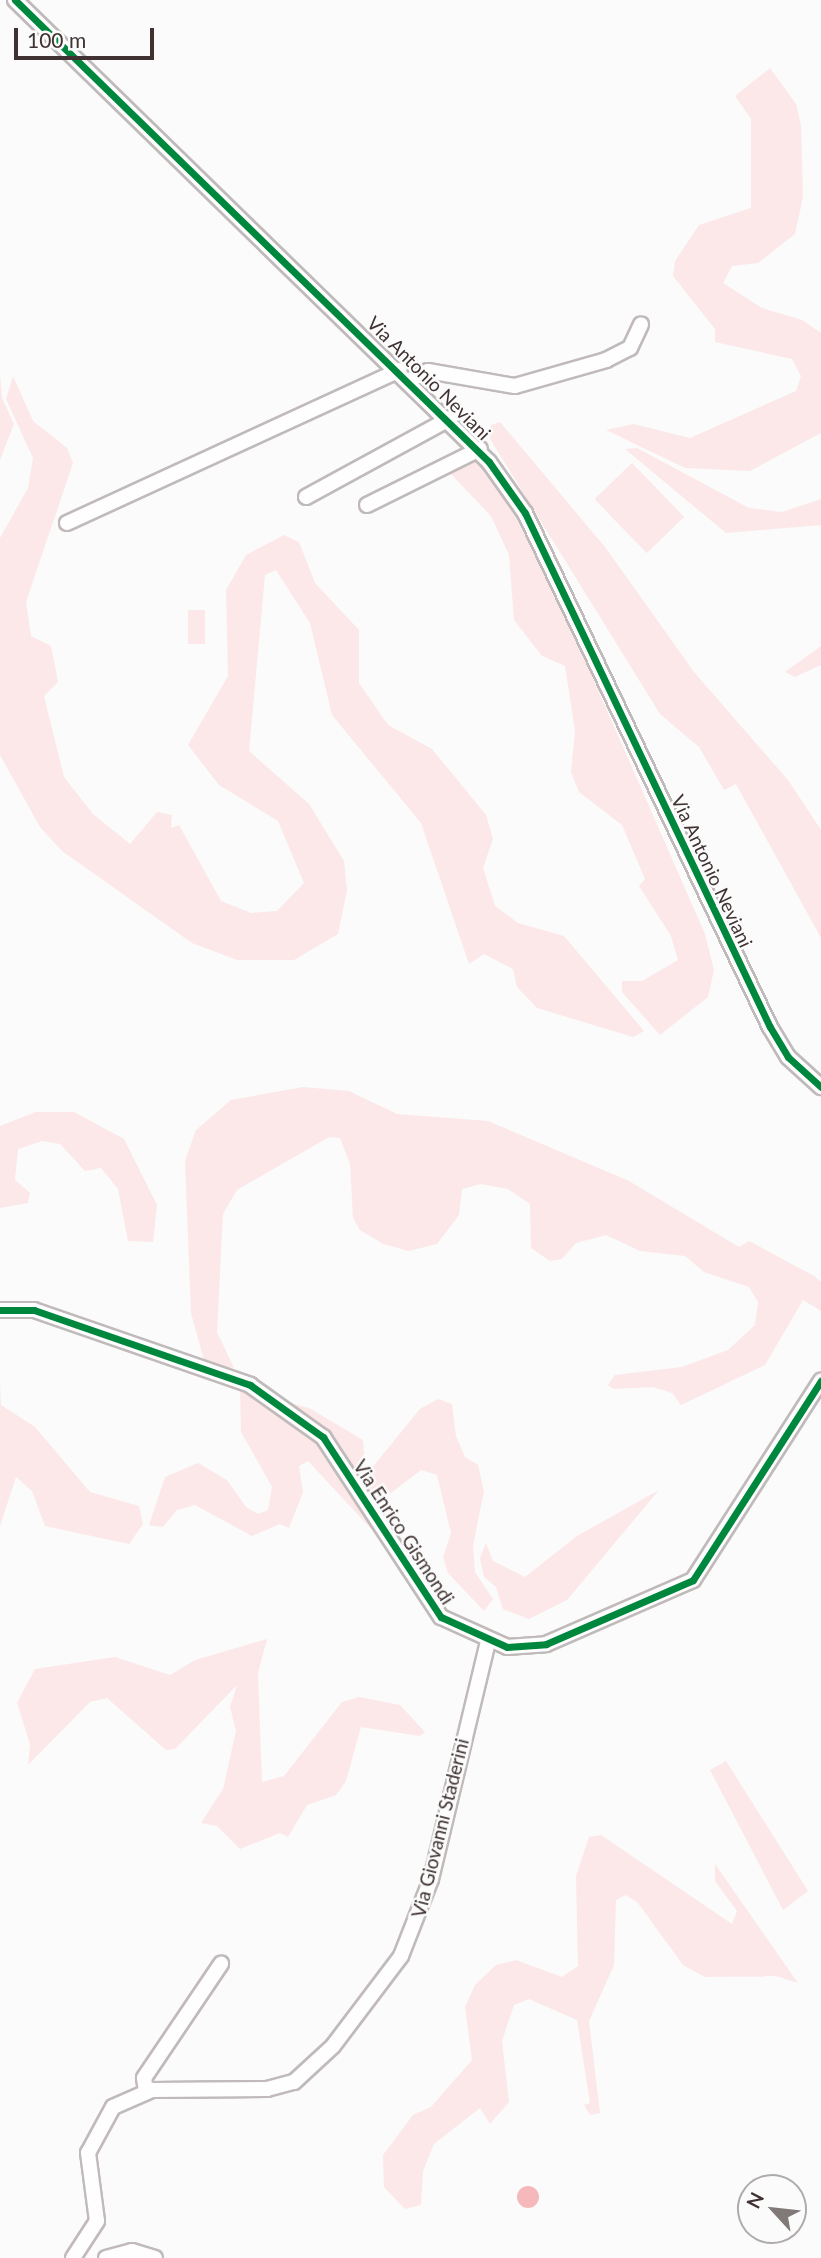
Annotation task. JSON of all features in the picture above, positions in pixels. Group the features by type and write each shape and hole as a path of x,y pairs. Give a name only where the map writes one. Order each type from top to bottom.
{"street":[{"name":"Via Antonio Neviani","path":"15,0 451,418 480,450 525,513 770,1027 789,1057 821,1087"},
{"path":"67,523 162,484 405,375 428,371 515,386 606,360 630,348 641,324"},
{"path":"306,497 451,418"},
{"path":"368,505 480,450"},
{"name":"Via Enrico Gismondi","path":"0,1310 34,1310 254,1388 323,1437 441,1617 488,1643 546,1644 694,1580 821,1381"},
{"name":"Via Giovanni Staderini","path":"73,2258 98,2217 88,2163 94,2134 119,2103 146,2091 284,2086 314,2067 350,2024 417,1923 488,1643"},
{"path":"146,2091 144,2078 221,1964"},
{"path":"106,2258 132,2251 155,2258"}],"shaded area":[{"path":"770,68 796,104 801,125 803,197 795,234 758,263 732,266 723,283 762,308 802,320 821,333 821,433 750,471 685,468 606,430 634,424 690,438 796,391 801,376 792,359 715,342 715,329 673,276 675,261 699,225 751,208 751,119 735,96"},
{"path":"0,374 2,398 14,424 0,460"},
{"path":"13,376 33,421 67,448 73,463 26,602 31,636 51,646 58,682 44,696 64,777 93,814 130,844 157,812 172,815 171,828 179,825 221,901 251,913 277,911 304,883 278,821 219,785 188,745 228,676 226,590 246,555 284,535 299,542 315,583 359,630 359,683 388,725 432,749 486,815 493,839 483,868 495,906 518,923 564,936 644,1031 633,1037 537,1008 517,987 513,969 484,954 469,964 421,823 332,715 310,623 276,570 265,575 249,751 309,804 344,861 347,890 338,934 294,960 237,960 192,943 62,851 40,827 0,755 0,538 28,488 33,458 6,399"},
{"path":"500,422 605,547 694,672 788,780 821,830 821,938 736,784 724,790 699,747 660,714 490,439 491,425"},
{"path":"637,448 749,508 782,512 821,499 821,525 726,533 625,449"},
{"path":"475,454 521,514 705,934 714,970 708,997 660,1035 622,992 622,981 642,981 678,960 671,936 639,886 645,879 622,825 579,792 571,772 575,731 565,666 542,656 514,620 509,555 491,516 451,474 450,467"},
{"path":"632,463 684,517 647,553 595,499"},
{"path":"188,610 205,610 205,644 188,644"},
{"path":"821,646 821,665 795,677 785,672"},
{"path":"303,1087 349,1091 397,1114 488,1121 629,1181 739,1247 749,1241 814,1276 821,1282 821,1311 803,1300 765,1365 681,1405 672,1393 653,1387 613,1389 608,1385 615,1375 682,1367 728,1350 755,1325 758,1302 749,1287 704,1272 685,1256 640,1251 606,1235 576,1243 562,1259 550,1261 531,1248 530,1204 508,1189 481,1184 462,1189 459,1215 437,1244 409,1251 383,1244 360,1230 353,1218 350,1164 340,1138 329,1137 237,1190 223,1214 217,1332 234,1368 205,1364 191,1313 185,1161 196,1130 231,1100"},
{"path":"36,1112 74,1112 124,1139 157,1205 153,1242 128,1241 118,1189 101,1168 85,1171 60,1144 42,1141 18,1149 15,1180 30,1193 28,1203 0,1208 0,1126"},
{"path":"0,1380 1,1405 35,1427 90,1492 139,1506 143,1524 129,1544 45,1526 32,1491 16,1477 0,1526"},
{"path":"240,1386 322,1442 379,1529 374,1532 308,1461 299,1466 303,1492 289,1528 280,1524 252,1536 195,1505 177,1510 163,1527 149,1525 165,1477 198,1463 227,1480 246,1507 258,1514 268,1510 272,1487 241,1432"},
{"path":"438,1399 452,1404 456,1436 465,1457 478,1465 484,1491 473,1546 475,1572 493,1599 484,1611 448,1573 443,1557 451,1533 437,1475 421,1470 383,1499 371,1496 318,1425 287,1408 290,1403 309,1408 363,1440 366,1475 420,1409"},
{"path":"659,1490 567,1600 529,1619 503,1609 496,1587 484,1577 480,1558 486,1543 493,1561 525,1577 577,1536"},
{"path":"267,1639 258,1673 262,1782 284,1776 342,1702 359,1697 400,1705 425,1732 420,1736 361,1727 346,1781 336,1795 307,1805 288,1837 280,1833 240,1849 217,1826 201,1823 223,1789 236,1731 230,1707 237,1685 175,1749 166,1750 107,1698 90,1702 28,1765 30,1744 17,1703 35,1669 115,1657 170,1675 195,1660"},
{"path":"726,1761 808,1891 783,1910 710,1770"},
{"path":"601,1835 732,1924 737,1911 715,1881 715,1864 798,1983 776,1976 705,1977 683,1965 638,1903 626,1895 616,1900 614,1965 589,2021 600,2113 590,2115 584,2105 590,2103 577,2020 529,1999 514,2005 502,2041 509,2102 490,2124 480,2108 434,2144 423,2171 421,2205 405,2209 384,2187 383,2155 413,2115 431,2107 472,2060 465,2007 475,1985 496,1965 516,1960 562,1977 578,1966 576,1876 589,1837"},
{"path":"528,2186 536,2189 539,2197 536,2205 528,2208 520,2205 517,2197 520,2189"}],"cycle path":[{"path":"15,0 489,462 525,513 770,1027 788,1057 821,1087"},
{"path":"0,1310 34,1310 250,1385 323,1437 441,1617 507,1647 546,1644 693,1580 821,1381"}]}
